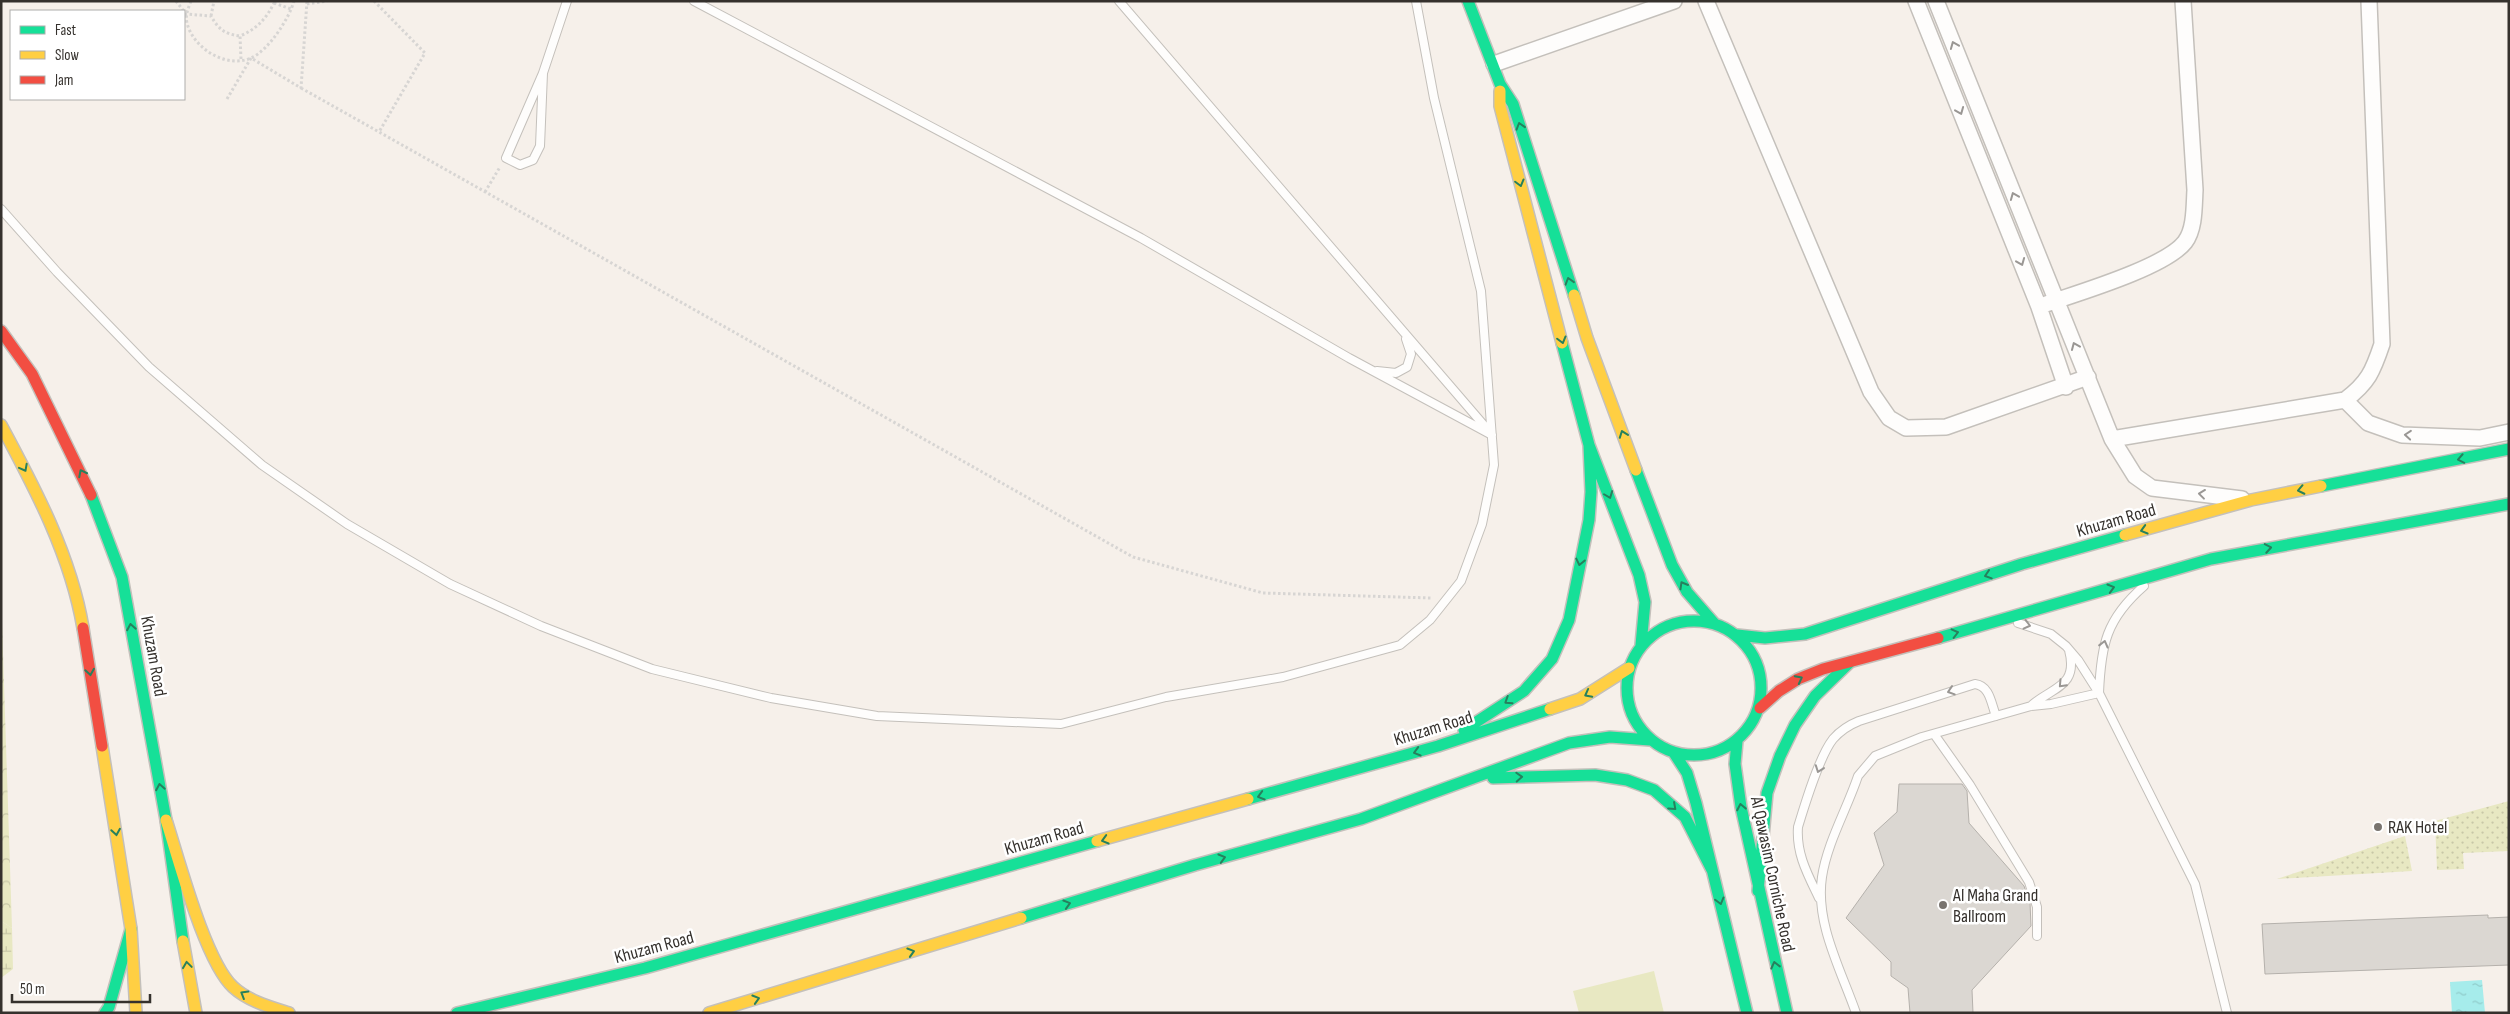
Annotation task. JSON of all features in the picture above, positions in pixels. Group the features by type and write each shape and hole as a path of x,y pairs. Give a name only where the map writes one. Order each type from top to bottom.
{"main road":[{"path":"1468,1 1494,64 1500,84 1513,104 1587,338 1672,565 1687,592 1714,623"},
{"path":"1500,84 1500,106 1589,445 1639,575 1645,602 1641,645 1629,668 1626,695 1634,720 1650,740"},
{"name":"Khuzam Road","path":"1,331 32,374 86,481 122,577 166,820 190,987 196,1013"},
{"path":"1,425 39,496 78,599 131,929 136,1013"},
{"path":"2386,473 2480,438"},
{"path":"1438,746 1524,691 1552,659 1569,620 1589,520 1591,492 1589,445"},
{"name":"Khuzam Road","path":"1737,635 1765,638 1805,634 2022,564 2251,500 2509,450"},
{"path":"709,1013 1195,866 1361,819 1569,743 1593,738 1621,736 1650,740 1674,753 1696,756 1710,753 1737,742 1751,726 1760,708 1779,691 1798,679 1854,659 1979,627 2211,559 2509,504"},
{"path":"1641,645 1662,628 1687,620 1714,623 1737,635 1754,656 1762,681 1760,708"},
{"path":"1758,891 1767,793 1780,756 1795,725 1815,696 1854,659"},
{"name":"Khuzam Road","path":"446,1013 461,1012 645,968 1438,746 1573,702 1603,686 1629,668"},
{"name":"Al Qawasim Corniche Road","path":"1737,742 1735,764 1737,786 1758,891 1787,1013"},
{"path":"1674,753 1686,773 1748,1013"},
{"path":"1470,779 1595,775 1627,780 1654,790 1685,817 1712,870"},
{"path":"166,820 210,950 232,986 263,1005 289,1013"},
{"path":"105,1013 109,1007 131,929"}],"street":[{"path":"1494,64 1674,1"},
{"path":"1706,1 1871,392 1889,418 1906,428 1946,427 2066,387 2088,377"},
{"path":"1916,1 2039,307 2066,387"},
{"path":"1936,1 2112,439 2135,476 2152,488 2251,500"},
{"path":"2039,307 2168,258 2186,241 2193,220 2195,190 2183,1"},
{"path":"2112,439 2345,400 2361,388 2374,370 2382,344 2369,1"},
{"path":"2345,400 2368,423 2402,435 2480,438 2509,432"}],"lane":[{"path":"543,73 540,146 533,160 520,165 506,158 543,73 568,1"},
{"path":"694,1 1142,238 1374,371 1492,435"},
{"path":"1119,1 1404,335 1492,435"},
{"path":"1,209 57,272 149,367 262,465 347,524 450,584 541,626 652,669 771,698 877,716 1061,724 1166,697 1283,678 1400,645 1430,620 1461,581 1482,524 1494,465 1482,291 1434,98 1416,1"},
{"path":"1374,371 1396,373 1407,367 1411,354 1404,335"},
{"path":"2099,693 2101,656 2107,633 2129,601 2161,573"},
{"path":"1979,627 2006,623 2034,627 2051,634 2069,649 2099,693 2194,884 2227,1013"},
{"path":"2031,706 2065,682 2071,665 2069,649"},
{"path":"1856,1013 1824,921 1820,902 1801,860 1797,838 1801,816 1824,754 1834,738 1849,725 1975,684 1983,686 1987,690 1996,716"},
{"path":"1820,902 1822,875 1826,860 1858,776 1865,765 1875,756 1934,734 2031,706 2051,704 2099,693"},
{"path":"1934,734 1970,785 2029,882 2036,906 2037,936"}],"path":[{"path":"191,1 186,14 187,24 194,38 205,50 218,57 233,61 251,58 1133,557 1263,592 1447,599"},
{"path":"214,1 211,16 218,28 227,34 240,36 253,31 266,18 274,2 291,9"},
{"path":"227,99 251,58 272,40 294,1"},
{"path":"301,88 307,2 327,1"},
{"path":"374,1 425,53 379,132"},
{"path":"186,14 211,16"},
{"path":"240,36 240,59"},
{"path":"485,192 506,158"}],"green space":[{"path":"1,592 12,928 1,921"},
{"path":"2509,801 2509,851 2463,853 2464,869 2437,870 2435,821"},
{"path":"2405,836 2412,871 2277,879"},
{"path":"1,921 12,928 13,969 1,978"},
{"path":"1654,971 1664,1013 1579,1013 1573,991"}],"water":[{"path":"2482,980 2485,1013 2452,1013 2450,982"}],"building":[{"name":"Al Maha Grand Ballroom","path":"1899,784 1962,784 1967,791 1969,823 2024,886 2030,903 2031,926 1972,990 1973,1013 1910,1013 1908,988 1891,976 1891,962 1846,918 1884,865 1874,833 1897,812"},
{"path":"2488,915 2488,918 2509,917 2509,965 2265,974 2262,924"}],"traffic: fast":[{"path":"1468,1 1500,84 1513,104 1574,295"},
{"path":"1562,343 1589,445 1639,575 1645,602 1641,645"},
{"path":"1464,730 1524,691 1552,659 1569,620 1589,520 1591,492 1589,445"},
{"path":"2321,486 2509,449"},
{"path":"1636,470 1672,565 1687,592 1714,623"},
{"path":"91,495 122,577 166,820 183,941"},
{"path":"1938,638 2211,559 2509,504"},
{"path":"1737,635 1765,638 1805,634 2022,564 2125,535"},
{"path":"1694,621 1720,626 1742,640 1756,662 1761,688 1756,714 1742,736 1720,750 1694,755 1668,750 1646,736 1632,714 1627,688 1632,662 1646,640 1668,626 1694,621"},
{"path":"1758,891 1767,793 1780,756 1795,725 1815,696 1850,662"},
{"path":"1248,799 1438,746 1550,709"},
{"path":"1021,918 1195,865 1361,819 1569,743 1610,737 1650,740"},
{"path":"1737,741 1735,764 1741,807 1787,1013"},
{"path":"1674,753 1687,773 1696,803 1747,1013"},
{"path":"1493,778 1595,775 1627,780 1654,790 1685,817 1712,870"},
{"path":"457,1013 645,968 1097,841"},
{"path":"105,1013 109,1007 131,929"}],"traffic: slow":[{"path":"1500,91 1500,106 1562,343"},
{"path":"1574,295 1587,338 1636,470"},
{"path":"1,425 39,498 61,549 70,575 83,628"},
{"path":"2125,535 2251,500 2321,486"},
{"path":"1550,709 1580,699 1629,668"},
{"path":"102,746 131,929 136,1013"},
{"path":"1097,841 1248,799"},
{"path":"166,820 194,909 213,956 223,974 233,987 245,996 289,1013"},
{"path":"709,1013 1021,918"},
{"path":"183,941 196,1013"}],"traffic: jam":[{"path":"1,331 32,374 91,495"},
{"path":"83,628 102,746"},
{"path":"1760,708 1779,691 1798,679 1823,669 1938,638"}],"place":[{"name":"RAK Hotel","path":"2378,827"},
{"name":"Al Maha Grand Ballroom","path":"1943,905"}]}
